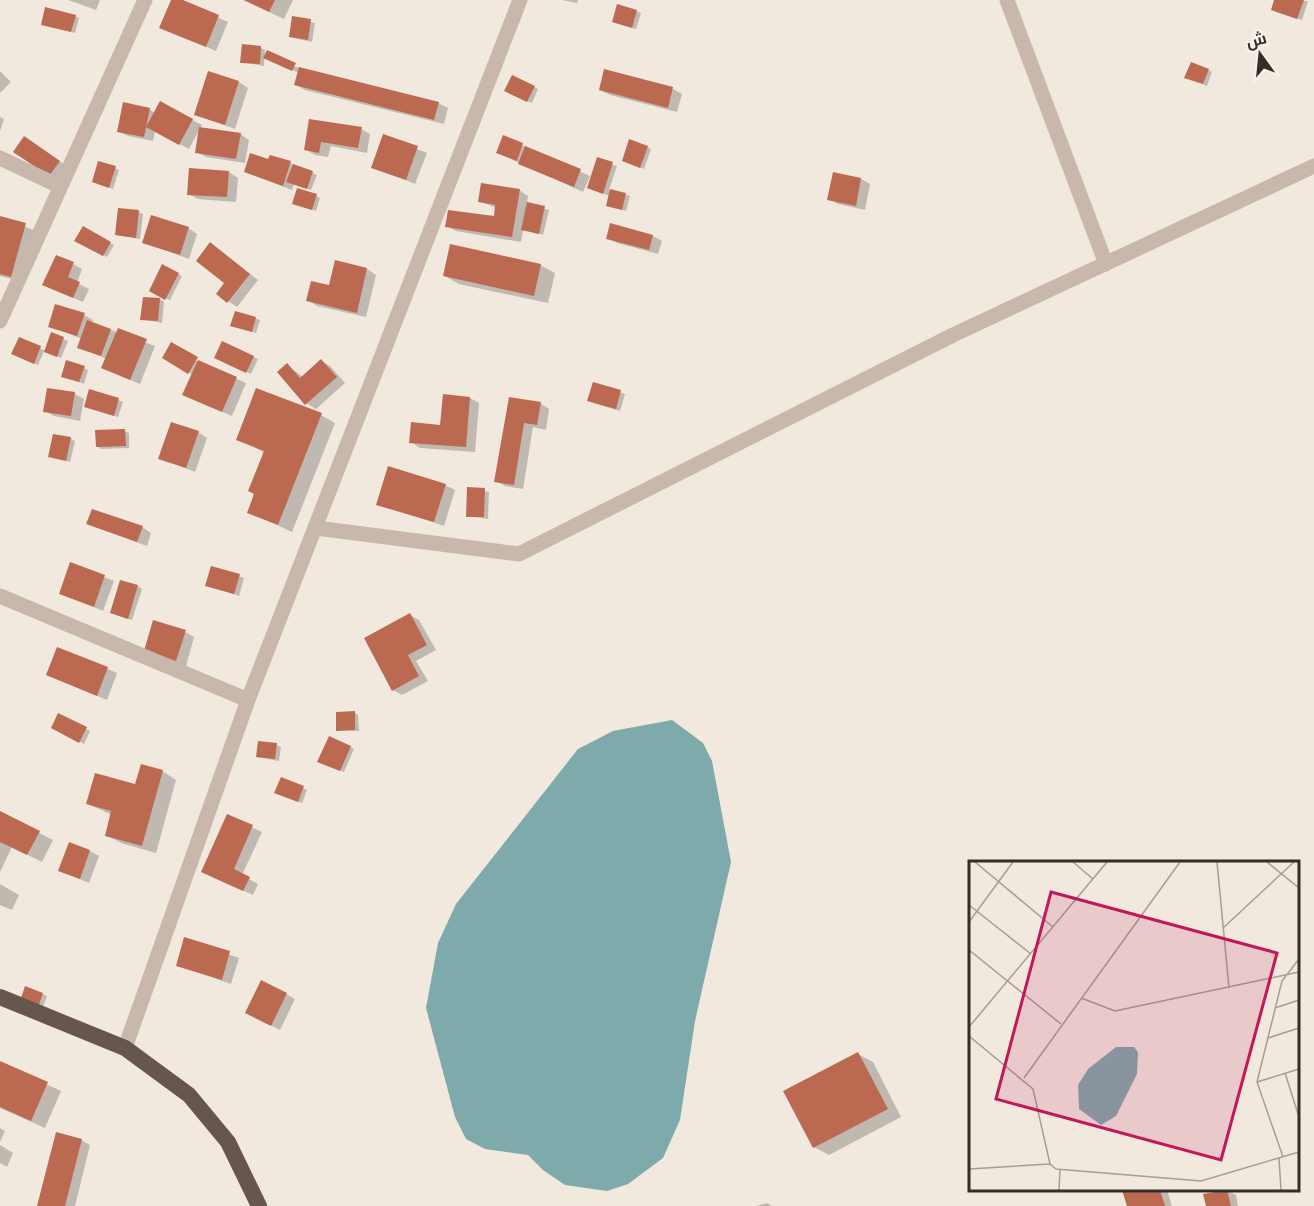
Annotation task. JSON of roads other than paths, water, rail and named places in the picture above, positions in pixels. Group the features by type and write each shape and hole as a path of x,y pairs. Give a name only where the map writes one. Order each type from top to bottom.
{"highway":[{"path":"0,997 125,1048 189,1095 228,1142 259,1206"}],"street":[{"path":"0,321 59,186 145,0"},
{"path":"125,1048 248,700 520,0"},
{"path":"1007,0 1106,264"},
{"path":"0,158 59,186"},
{"path":"316,528 519,554 953,335 1314,166"},
{"path":"0,596 248,700"}],"water":[{"path":"672,720 703,743 712,761 731,862 695,1021 680,1120 663,1158 628,1184 607,1191 565,1185 543,1170 528,1155 485,1149 466,1139 455,1117 426,1008 438,943 456,904 578,749 613,731"}]}
